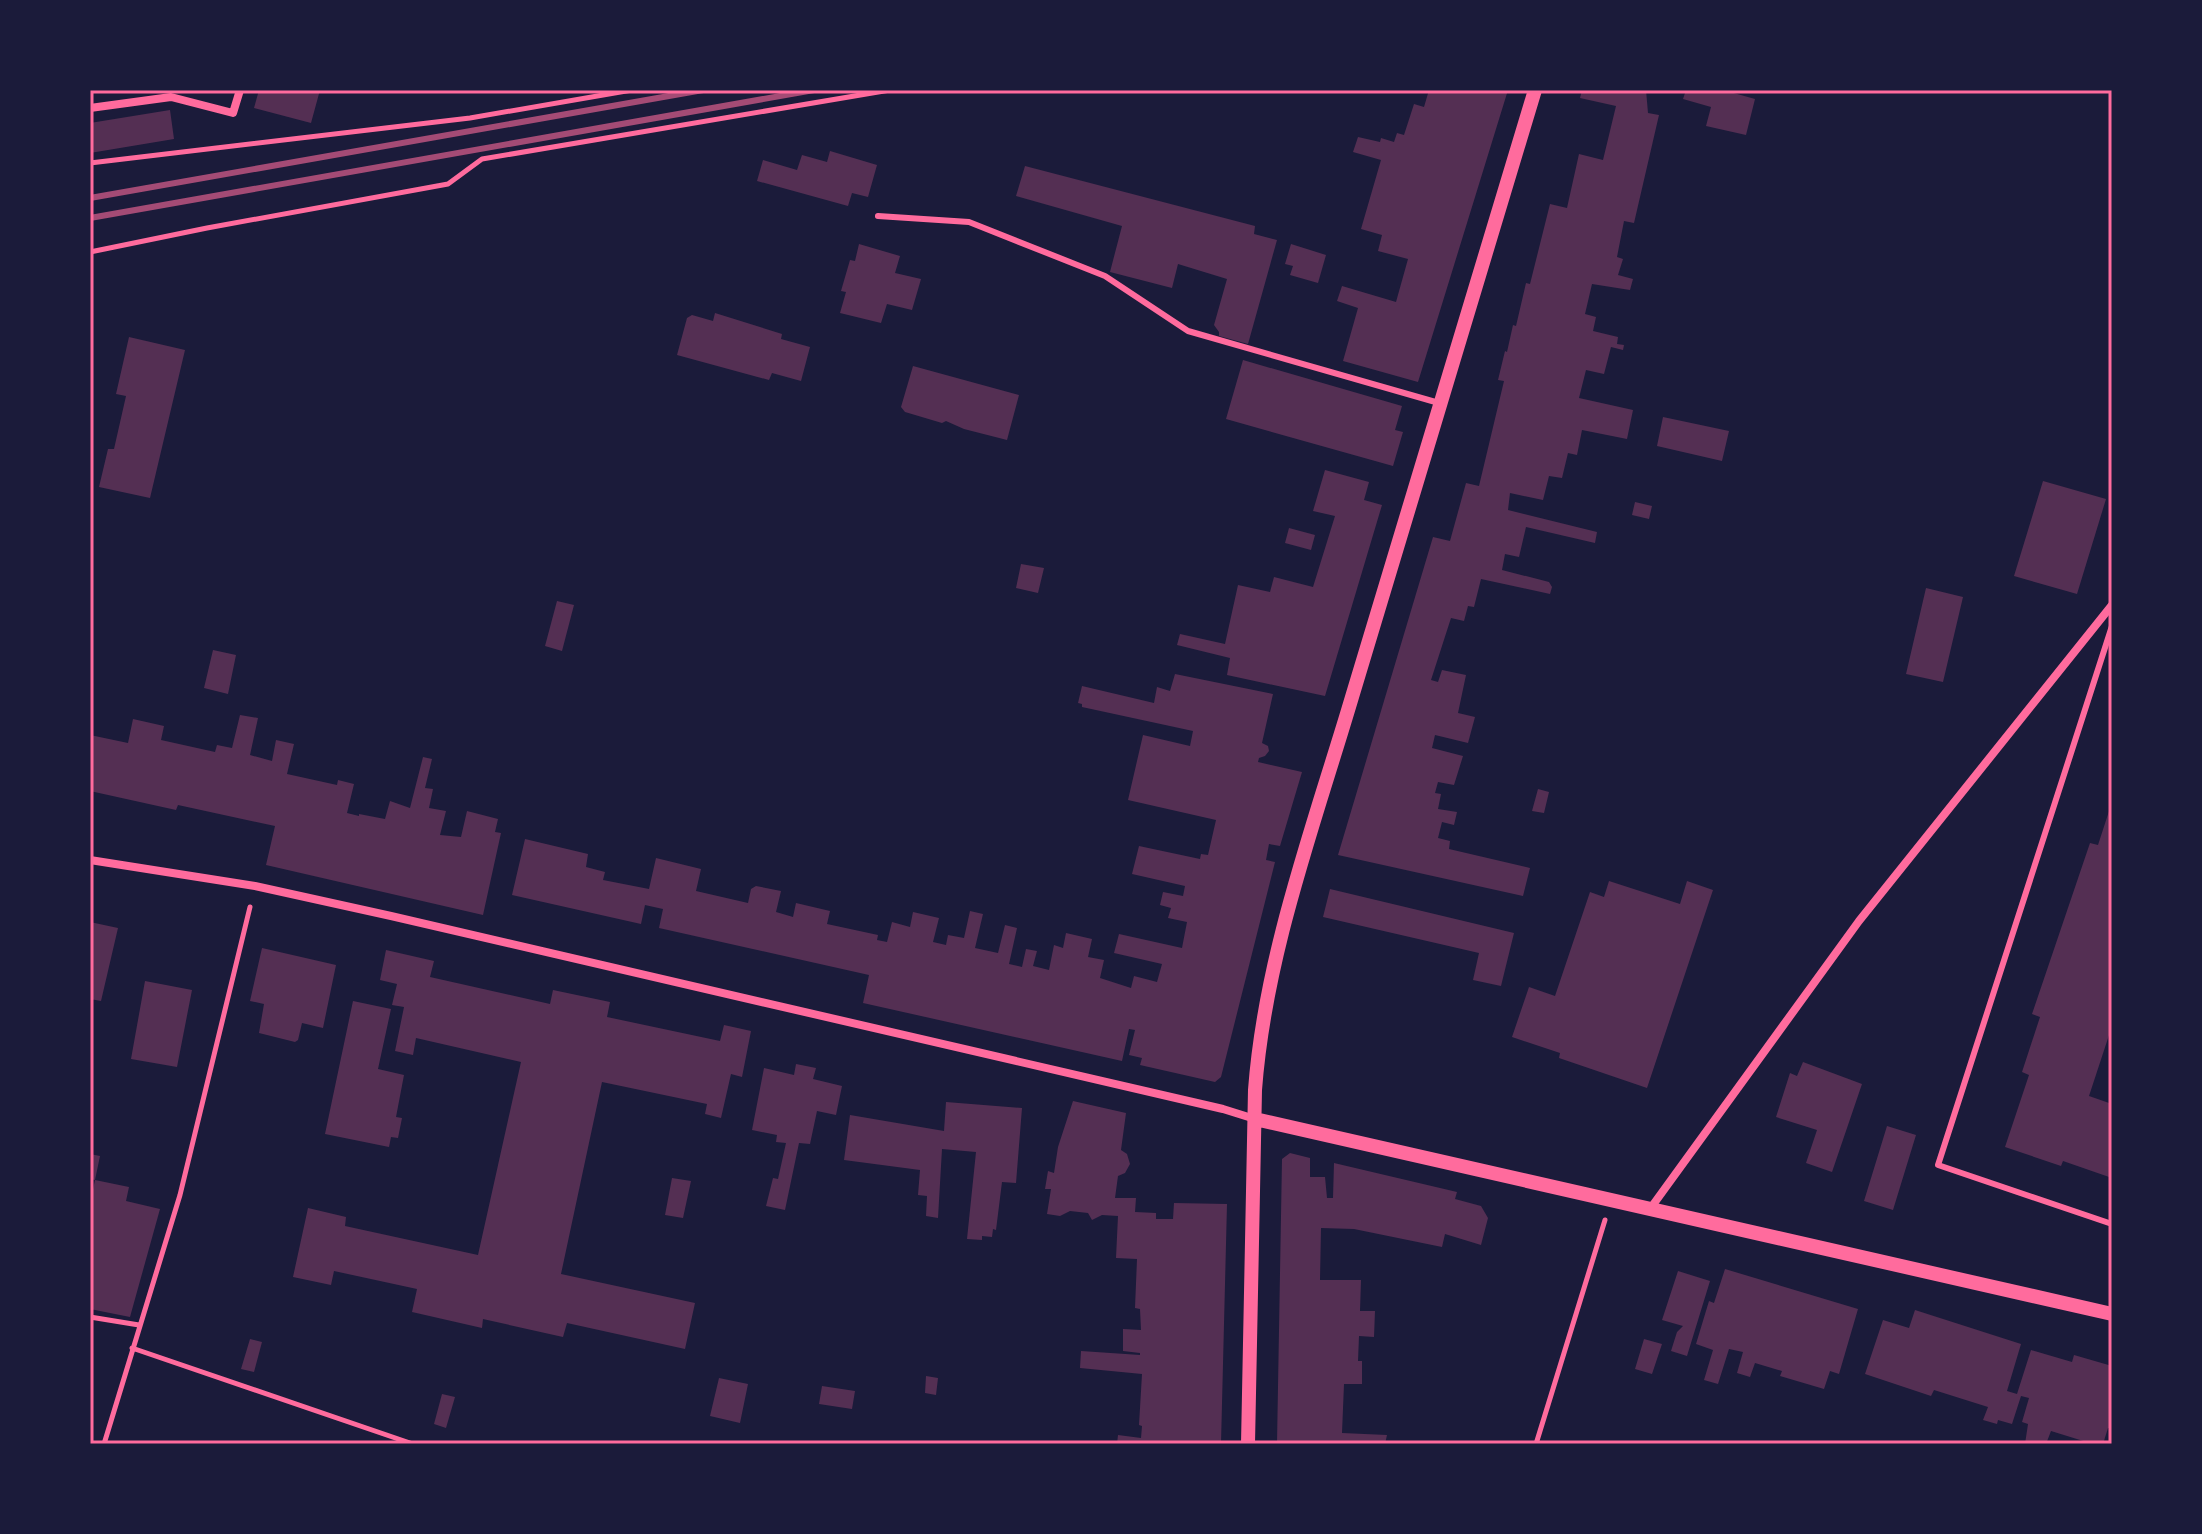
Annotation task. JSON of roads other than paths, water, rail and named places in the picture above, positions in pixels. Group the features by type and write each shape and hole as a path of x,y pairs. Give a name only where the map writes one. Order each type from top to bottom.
{"street":[{"path":"90,108 171,97 233,113 240,90"},
{"path":"1248,1444 1256,1082 1263,1020 1288,915 1535,90"},
{"path":"1650,1209 1859,921 2112,605"},
{"path":"90,860 255,886 578,958 1255,1119 2112,1314"}],"lane":[{"path":"878,216 969,222 1105,276 1188,331 1442,404"},
{"path":"2112,626 1938,1165 2112,1224"}],"railway":[{"path":"90,198 703,90"},
{"path":"90,218 814,90"}]}
